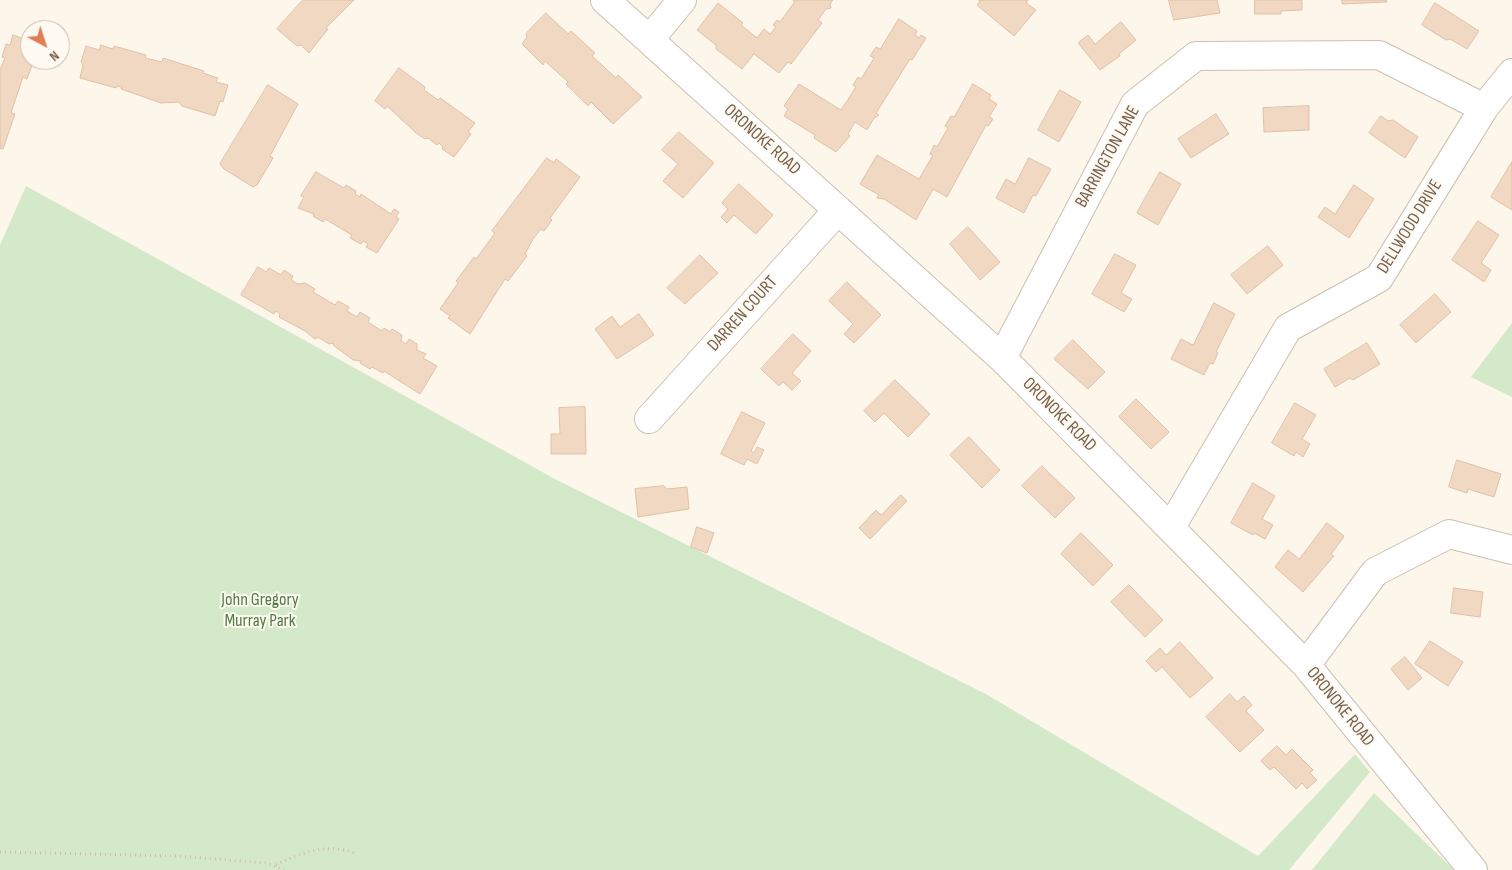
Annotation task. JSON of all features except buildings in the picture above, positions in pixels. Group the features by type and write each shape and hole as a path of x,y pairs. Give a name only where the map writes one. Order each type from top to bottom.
{"street":[{"name":"ORONOKE ROAD","path":"605,0 1002,358 1171,527 1306,665 1473,870"},
{"path":"650,39 682,0"},
{"name":"BARRINGTON LANE","path":"1002,358 1135,104 1196,56 1379,55 1484,108"},
{"name":"DELLWOOD DRIVE","path":"1171,527 1288,328 1379,278 1484,108 1512,73"},
{"name":"DARREN COURT","path":"649,419 838,210"},
{"path":"1306,665 1375,572 1449,534 1512,550"}],"path":[{"path":"276,865 296,855 329,847 341,848 355,853"},
{"path":"0,852 166,855 276,865 284,870"}],"green space":[{"name":"John Gregory Murray Park","path":"26,186 555,479 986,694 1258,856 1355,754 1370,772 1289,870 0,870 0,245"},
{"path":"1512,323 1512,397 1471,377"},
{"path":"1374,793 1454,870 1312,870"}]}
